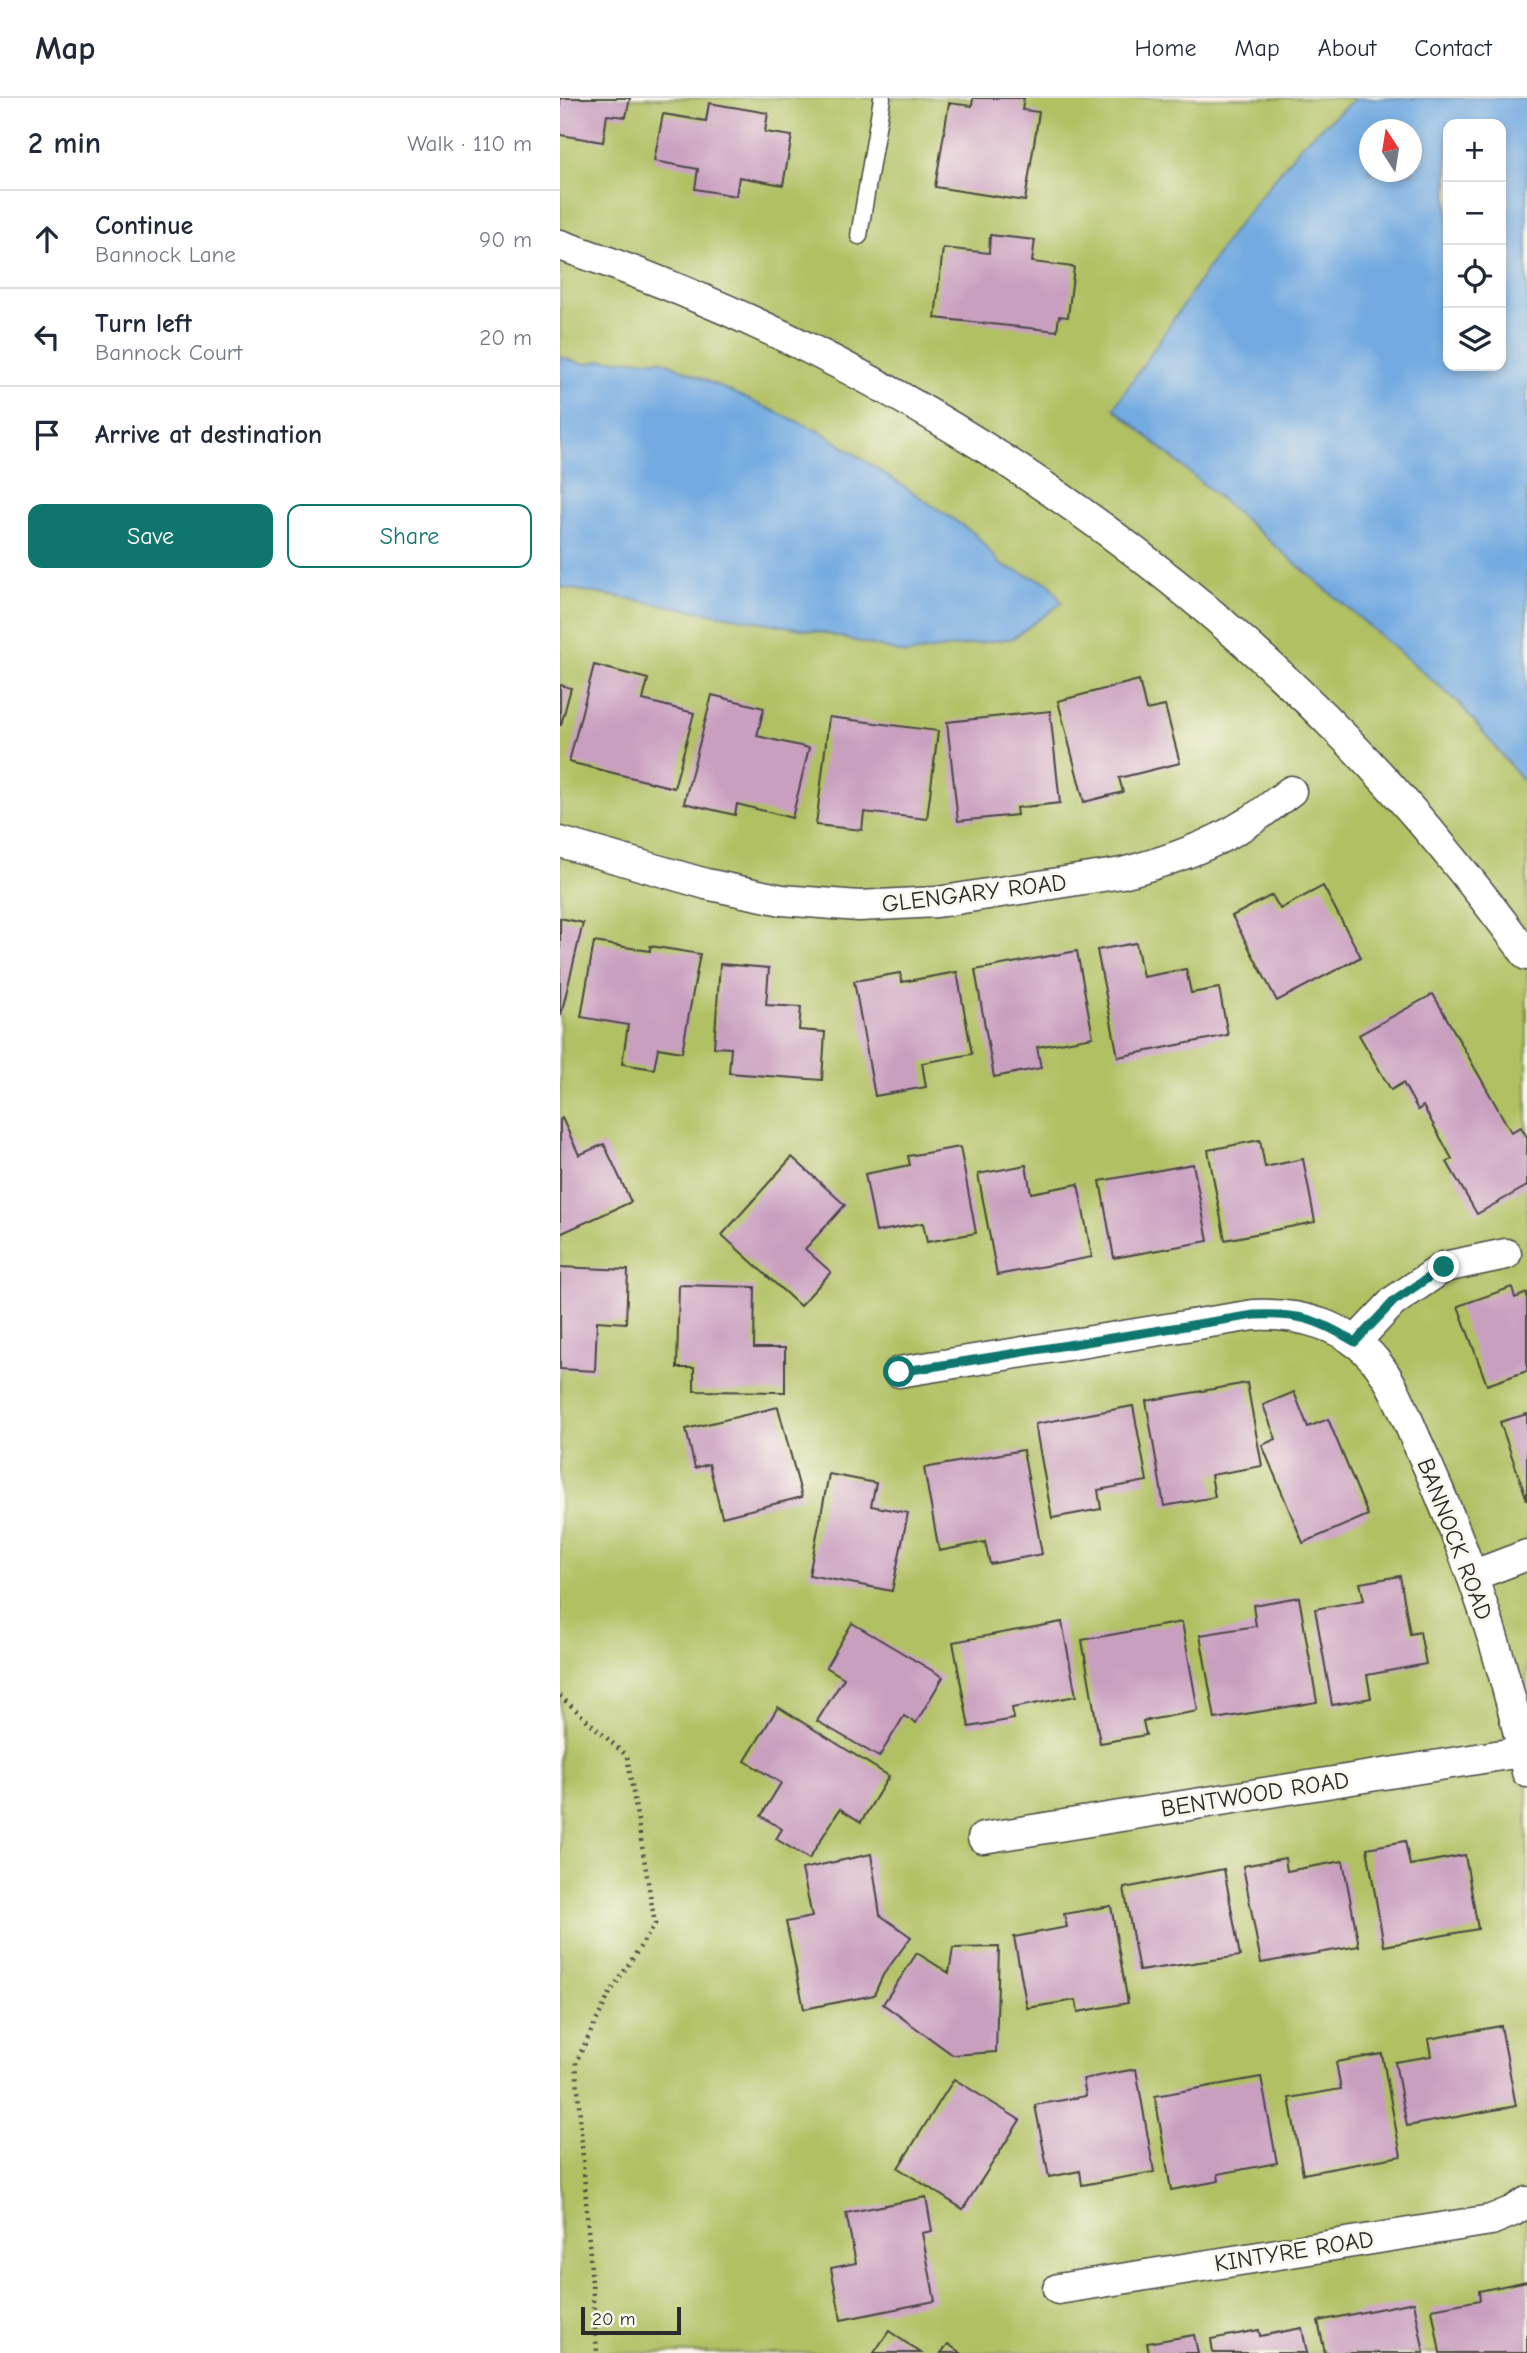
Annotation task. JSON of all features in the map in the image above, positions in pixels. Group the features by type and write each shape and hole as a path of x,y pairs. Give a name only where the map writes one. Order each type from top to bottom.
{"street":[{"path":"560,246 611,262 726,309 879,385 987,448 1090,518 1164,574 1259,655 1346,740 1442,845 1527,955"},
{"name":"GLENGARY ROAD","path":"560,842 706,884 782,900 885,906 937,902 1122,873 1148,866 1212,842 1248,823 1291,791"},
{"path":"1355,1342 1394,1301 1444,1267 1506,1254"},
{"name":"BANNOCK ROAD","path":"899,1372 1254,1315 1302,1317 1325,1324 1355,1342 1377,1362 1390,1382 1434,1480 1472,1576 1494,1642 1526,1758"},
{"path":"1472,1576 1527,1555"},
{"name":"BENTWOOD ROAD","path":"983,1838 1526,1758"},
{"name":"KINTYRE ROAD","path":"1058,2289 1491,2220 1527,2202"}],"lane":[{"path":"859,236 882,98"}],"path":[{"path":"560,1696 627,1756 655,1924 610,1993 576,2062 597,2353"}],"green space":[{"path":"560,98 1527,98 1527,2353 560,2353"}],"water":[{"path":"1356,98 1527,98 1527,786 1460,704 1114,408 1230,235 1303,143"},
{"path":"560,357 585,364 603,360 661,360 823,433 974,533 1001,565 1049,583 1062,603 1013,638 906,654 825,633 560,587"}],"building":[{"path":"560,98 630,98 626,117 607,115 603,142 560,135"},
{"path":"973,98 1024,98 1022,110 1039,112 1025,201 935,187 949,103 972,106"},
{"path":"709,103 768,113 765,132 792,136 783,185 739,177 736,196 695,189 698,169 654,161 663,114 706,121"},
{"path":"990,235 1035,240 1032,262 1074,267 1068,317 1059,316 1057,331 935,318 943,248 989,253"},
{"path":"594,665 648,679 643,700 694,713 674,788 569,762"},
{"path":"1139,680 1146,710 1165,706 1180,763 1119,778 1123,792 1084,802 1058,701"},
{"path":"560,685 571,688 561,725 560,725"},
{"path":"712,695 764,708 757,736 809,748 792,818 737,804 735,815 684,803"},
{"path":"1050,711 1060,803 1016,808 1017,815 958,821 947,722"},
{"path":"829,717 938,731 927,819 864,812 862,830 816,825"},
{"path":"1323,886 1361,957 1277,1001 1232,916 1272,895 1280,909"},
{"path":"560,918 583,923 561,1015 560,1015"},
{"path":"594,942 650,951 650,946 700,954 682,1052 658,1048 654,1069 622,1064 628,1025 581,1017"},
{"path":"1136,943 1143,977 1186,969 1191,993 1219,988 1228,1035 1118,1057 1097,950"},
{"path":"1077,951 1093,1037 1037,1047 1041,1068 994,1077 975,970"},
{"path":"720,964 769,968 766,1005 801,1007 799,1030 825,1032 822,1080 729,1073 731,1048 714,1047"},
{"path":"957,972 972,1054 922,1063 926,1087 875,1096 854,981 900,973 902,982"},
{"path":"1433,994 1511,1132 1521,1127 1527,1137 1527,1186 1477,1214 1447,1162 1452,1159 1423,1106 1418,1110 1403,1083 1391,1090 1359,1035"},
{"path":"562,1118 579,1155 604,1144 631,1202 560,1234 560,1120"},
{"path":"1260,1140 1265,1167 1303,1159 1315,1222 1225,1240 1208,1150"},
{"path":"960,1147 976,1233 927,1242 923,1223 876,1232 865,1174 910,1165 908,1156"},
{"path":"792,1157 845,1205 805,1249 831,1272 800,1306 722,1235"},
{"path":"1193,1164 1208,1241 1114,1258 1100,1181"},
{"path":"1026,1165 1031,1193 1078,1184 1092,1257 997,1275 978,1174"},
{"path":"560,1267 628,1270 626,1323 597,1321 595,1371 560,1369"},
{"path":"679,1285 755,1287 754,1348 785,1348 785,1392 694,1391 694,1368 677,1368"},
{"path":"1512,1287 1515,1298 1527,1293 1527,1371 1487,1385 1458,1306"},
{"path":"1247,1383 1262,1466 1211,1475 1215,1497 1164,1506 1146,1401"},
{"path":"1294,1392 1308,1427 1328,1419 1368,1515 1303,1543 1262,1445 1276,1439 1263,1405"},
{"path":"1133,1406 1147,1481 1098,1490 1101,1509 1052,1518 1035,1424"},
{"path":"778,1407 802,1497 722,1517 709,1464 695,1468 686,1429"},
{"path":"1527,1414 1527,1500 1500,1422"},
{"path":"1023,1450 1042,1554 990,1564 985,1542 939,1551 924,1468"},
{"path":"829,1474 876,1483 871,1506 908,1513 892,1591 809,1575"},
{"path":"1400,1576 1410,1634 1420,1632 1426,1664 1367,1675 1371,1698 1332,1705 1315,1609 1364,1600 1360,1583"},
{"path":"1299,1597 1317,1702 1215,1719 1200,1635 1256,1626 1253,1605"},
{"path":"1062,1622 1076,1696 1012,1708 1014,1719 969,1727 953,1642"},
{"path":"1182,1622 1198,1711 1143,1721 1146,1735 1100,1743 1082,1640"},
{"path":"852,1623 943,1677 916,1723 904,1716 879,1757 817,1721 844,1678 826,1667"},
{"path":"778,1707 889,1776 861,1822 840,1809 809,1859 776,1839 782,1829 761,1816 781,1783 745,1761"},
{"path":"1405,1841 1410,1865 1465,1855 1478,1929 1384,1946 1367,1848"},
{"path":"871,1854 880,1915 911,1937 883,1975 874,1995 804,2009 786,1922 812,1917 802,1869"},
{"path":"1285,1858 1287,1871 1343,1861 1359,1946 1261,1963 1243,1866"},
{"path":"1224,1869 1240,1956 1139,1971 1124,1888"},
{"path":"1111,1906 1128,2003 1078,2012 1076,2000 1027,2008 1014,1937 1067,1927 1064,1914"},
{"path":"999,1947 996,2052 953,2055 883,2004 917,1953 949,1973 953,1948"},
{"path":"1501,2026 1516,2106 1407,2126 1395,2062 1431,2056 1428,2039"},
{"path":"1382,2054 1401,2156 1303,2174 1289,2098 1341,2089 1336,2062"},
{"path":"1136,2069 1154,2172 1082,2185 1080,2171 1049,2177 1035,2105 1086,2096 1083,2079"},
{"path":"1261,2077 1277,2163 1218,2174 1219,2181 1171,2190 1155,2096"},
{"path":"954,2079 1020,2120 963,2209 898,2168"},
{"path":"926,2197 932,2231 922,2233 935,2301 841,2320 831,2268 856,2263 846,2213"},
{"path":"1527,2281 1527,2353 1440,2353 1432,2309 1480,2300 1479,2291"},
{"path":"1414,2302 1424,2353 1325,2353 1318,2321"},
{"path":"1302,2328 1307,2353 1213,2353 1211,2339 1259,2330 1260,2336"},
{"path":"889,2331 921,2353 874,2353"},
{"path":"1194,2335 1198,2353 1149,2353 1147,2343"},
{"path":"948,2344 961,2353 941,2353"}],"route":[{"path":"899,1372 1254,1315 1302,1317 1325,1324 1355,1342 1394,1301 1444,1267"}]}
